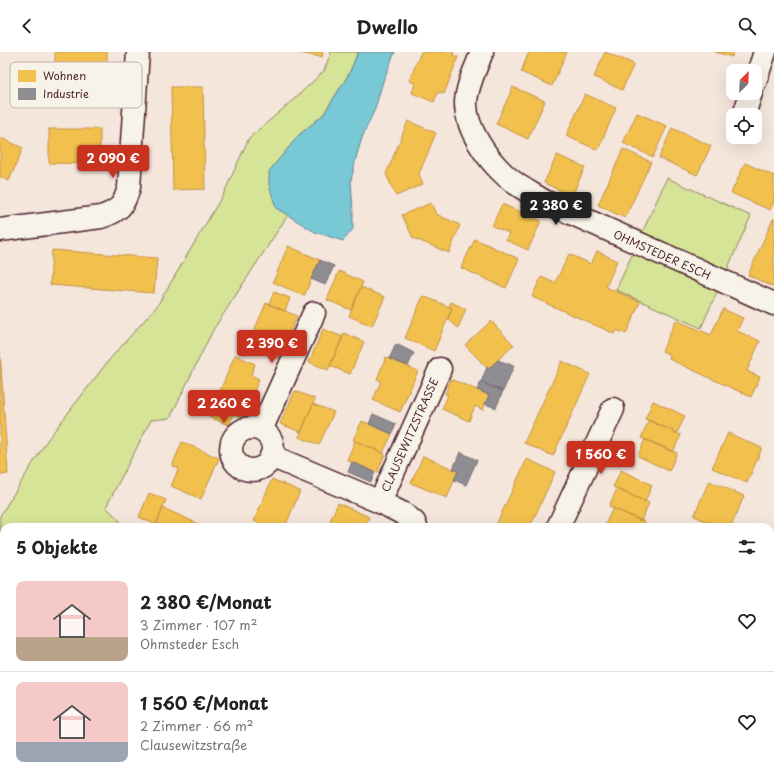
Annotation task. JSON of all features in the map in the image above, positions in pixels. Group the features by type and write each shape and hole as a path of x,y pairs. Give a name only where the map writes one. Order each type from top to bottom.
{"street":[{"path":"137,62 138,52"},
{"name":"OHMSTEDER ESCH","path":"482,52 468,88 466,102 468,116 473,132 481,147 493,163 506,176 524,190 544,201 774,304"},
{"path":"761,64 765,52"},
{"path":"0,230 101,217 112,213 121,207 126,198 129,187 134,108"},
{"path":"261,430 314,313"},
{"name":"CLAUSEWITZSTRASSE","path":"380,502 440,369"},
{"path":"560,523 613,409"},
{"path":"247,428 261,430 270,438 273,450 271,456 268,462 262,467 256,469 243,467 234,459 231,448 235,436 247,428"},
{"name":"CLAUSEWITZSTRASSE","path":"271,456 380,502 404,514 414,523"}],"green space":[{"path":"331,52 358,52 349,74 323,115 299,135 276,208 288,215 213,330 170,418 151,420 106,507 122,523 0,523 0,516 48,439 109,360 157,306 224,193 249,138 324,71"},
{"path":"667,178 751,216 701,328 616,290"}],"water":[{"path":"358,52 395,52 357,154 351,180 353,229 343,241 315,232 276,208 269,185 269,171 299,135 323,115 349,74"}],"building: Wohnen":[{"path":"55,52 107,52 107,62 55,62"},
{"path":"292,52 323,52 322,57"},
{"path":"421,52 454,52 453,55 458,57 444,94 438,92 434,102 412,93 415,83 409,81"},
{"path":"529,52 567,52 552,86 521,72"},
{"path":"605,52 634,64 622,90 594,77"},
{"path":"715,52 733,52 732,57"},
{"path":"171,87 203,87 205,189 173,190"},
{"path":"513,87 545,101 528,139 496,124"},
{"path":"585,94 616,108 598,150 566,136"},
{"path":"637,113 667,126 653,157 623,143"},
{"path":"408,121 436,133 419,174 423,184 396,196 386,174"},
{"path":"672,128 711,146 697,175 659,158"},
{"path":"49,129 100,129 100,164 49,163"},
{"path":"1,138 23,148 9,181 0,177"},
{"path":"623,149 651,162 625,218 598,205"},
{"path":"557,155 585,167 572,196 544,183"},
{"path":"745,163 774,176 774,201 770,210 731,193"},
{"path":"431,203 436,214 460,225 449,253 413,238 402,215"},
{"path":"502,204 541,221 528,250 506,240 509,233 492,226"},
{"path":"774,219 774,287 748,275"},
{"path":"475,239 519,259 506,288 461,268"},
{"path":"288,246 320,260 304,296 273,282"},
{"path":"52,250 157,258 154,293 50,285"},
{"path":"597,251 617,261 606,287 640,302 626,334 617,330 615,334 532,297 541,277 555,283 569,254 591,264"},
{"path":"339,271 363,282 351,310 327,300"},
{"path":"361,287 385,297 372,326 349,316"},
{"path":"274,292 290,298 285,311 269,304"},
{"path":"423,296 452,308 434,351 405,338"},
{"path":"451,302 466,309 458,328 448,319 452,308 449,307"},
{"path":"266,303 297,316 278,359 248,345"},
{"path":"723,309 743,318 737,331 760,341 747,371 760,377 751,397 669,359 670,355 662,351 676,320 711,335"},
{"path":"491,321 514,345 488,369 465,345"},
{"path":"323,329 343,337 328,370 309,362"},
{"path":"344,333 364,342 350,374 330,366"},
{"path":"0,351 8,474 0,475"},
{"path":"235,355 255,364 251,375 259,379 243,418 234,414 229,425 209,417"},
{"path":"386,357 418,371 400,412 373,400 381,381 377,379"},
{"path":"562,361 590,374 553,456 524,443"},
{"path":"451,379 489,395 483,410 475,406 469,421 442,409 448,395 445,394"},
{"path":"295,391 315,399 301,432 280,424"},
{"path":"653,401 685,416 677,433 645,419"},
{"path":"313,404 334,412 319,445 299,437"},
{"path":"649,420 681,435 673,452 641,438"},
{"path":"362,421 392,434 383,453 353,440"},
{"path":"728,433 762,448 747,483 712,468"},
{"path":"645,439 677,453 669,471 638,456"},
{"path":"355,441 385,454 377,473 347,460"},
{"path":"182,442 219,458 201,499 171,486 179,468 172,466"},
{"path":"423,456 458,471 447,498 411,483"},
{"path":"527,459 555,472 532,523 497,523"},
{"path":"621,470 652,485 645,502 613,487"},
{"path":"272,479 300,491 287,523 259,523 254,521"},
{"path":"709,481 744,496 733,523 711,523 694,516"},
{"path":"617,489 649,503 641,521 609,506"},
{"path":"149,493 166,500 157,523 152,523 139,517"},
{"path":"338,503 369,517 367,523 335,523 330,521"},
{"path":"163,508 196,523 157,523"},
{"path":"613,508 645,522 645,523 606,523"}],"building: Industrie":[{"path":"320,260 334,266 325,285 311,279"},
{"path":"396,344 414,353 408,366 389,359"},
{"path":"498,360 514,366 503,391 481,382 487,367 488,369"},
{"path":"481,382 503,391 496,408 485,404 489,395 477,390"},
{"path":"373,414 396,424 392,434 369,424"},
{"path":"460,452 477,460 466,485 454,480 458,471 453,469"},
{"path":"352,462 375,472 371,482 348,472"}]}
